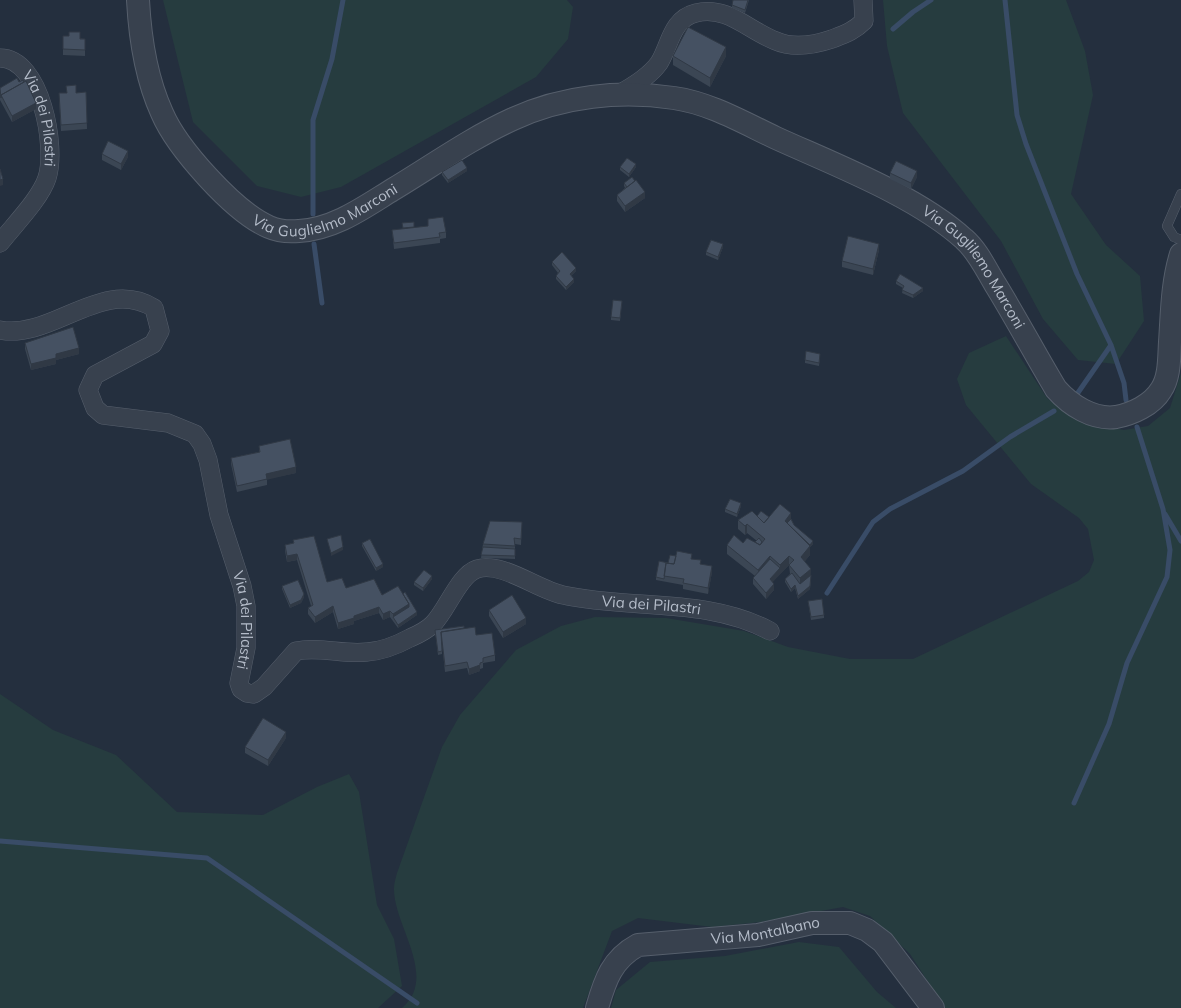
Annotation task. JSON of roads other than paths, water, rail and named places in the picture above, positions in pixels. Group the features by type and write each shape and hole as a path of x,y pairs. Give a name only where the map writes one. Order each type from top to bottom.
{"street":[{"name":"Via Guglielmo Marconi","path":"138,0 140,36 162,114 199,169 228,197 266,226 281,231 323,228 348,217 514,118 558,103 617,95"},
{"path":"617,95 637,84 658,64 674,30 694,13 712,10 736,19 777,42 804,46 854,31 864,21 863,0"},
{"name":"Via dei Pilastri","path":"0,58 8,58 19,63 31,80 42,107 49,134 51,158 47,179 43,186 0,243"},
{"name":"Via Guglilemo Marconi","path":"617,95 643,94 678,98 710,108 847,170 942,221 966,240 982,263 1056,389 1066,401 1095,415 1112,417 1129,415 1153,399 1162,390 1168,370 1174,285 1181,254"},
{"name":"Via dei Pilastri","path":"0,330 13,333 107,301 125,297 142,300 154,308 160,331 153,344 95,375 88,390 90,399 95,408 103,415 168,422 195,434 202,444 208,460 219,515 242,586 246,606 246,648 239,683 241,689 247,693 254,694 264,687 296,652 316,648 366,652 387,648 410,638 432,625 464,577 477,569 489,568 521,578 562,596 696,609 750,620 770,631"},
{"name":"Via Montalbano","path":"597,1008 609,971 622,954 638,945 758,935 812,923 829,922 850,923 867,930 883,942 933,1008"}],"lane":[{"path":"1181,194 1167,226 1174,237 1181,240"}],"waterway":[{"path":"313,214 313,120 332,59 343,0"},
{"path":"893,29 931,0"},
{"path":"1005,0 1017,115 1026,144 1077,274 1111,345 1124,383 1126,400"},
{"path":"314,244 322,303"},
{"path":"1075,397 1111,345"},
{"path":"827,593 873,522 890,509 963,471 1010,437 1054,411"},
{"path":"1074,803 1109,724 1127,663 1167,577 1170,550 1163,509 1137,427"},
{"path":"1165,514 1181,541"},
{"path":"0,841 207,858 417,1003"}]}
